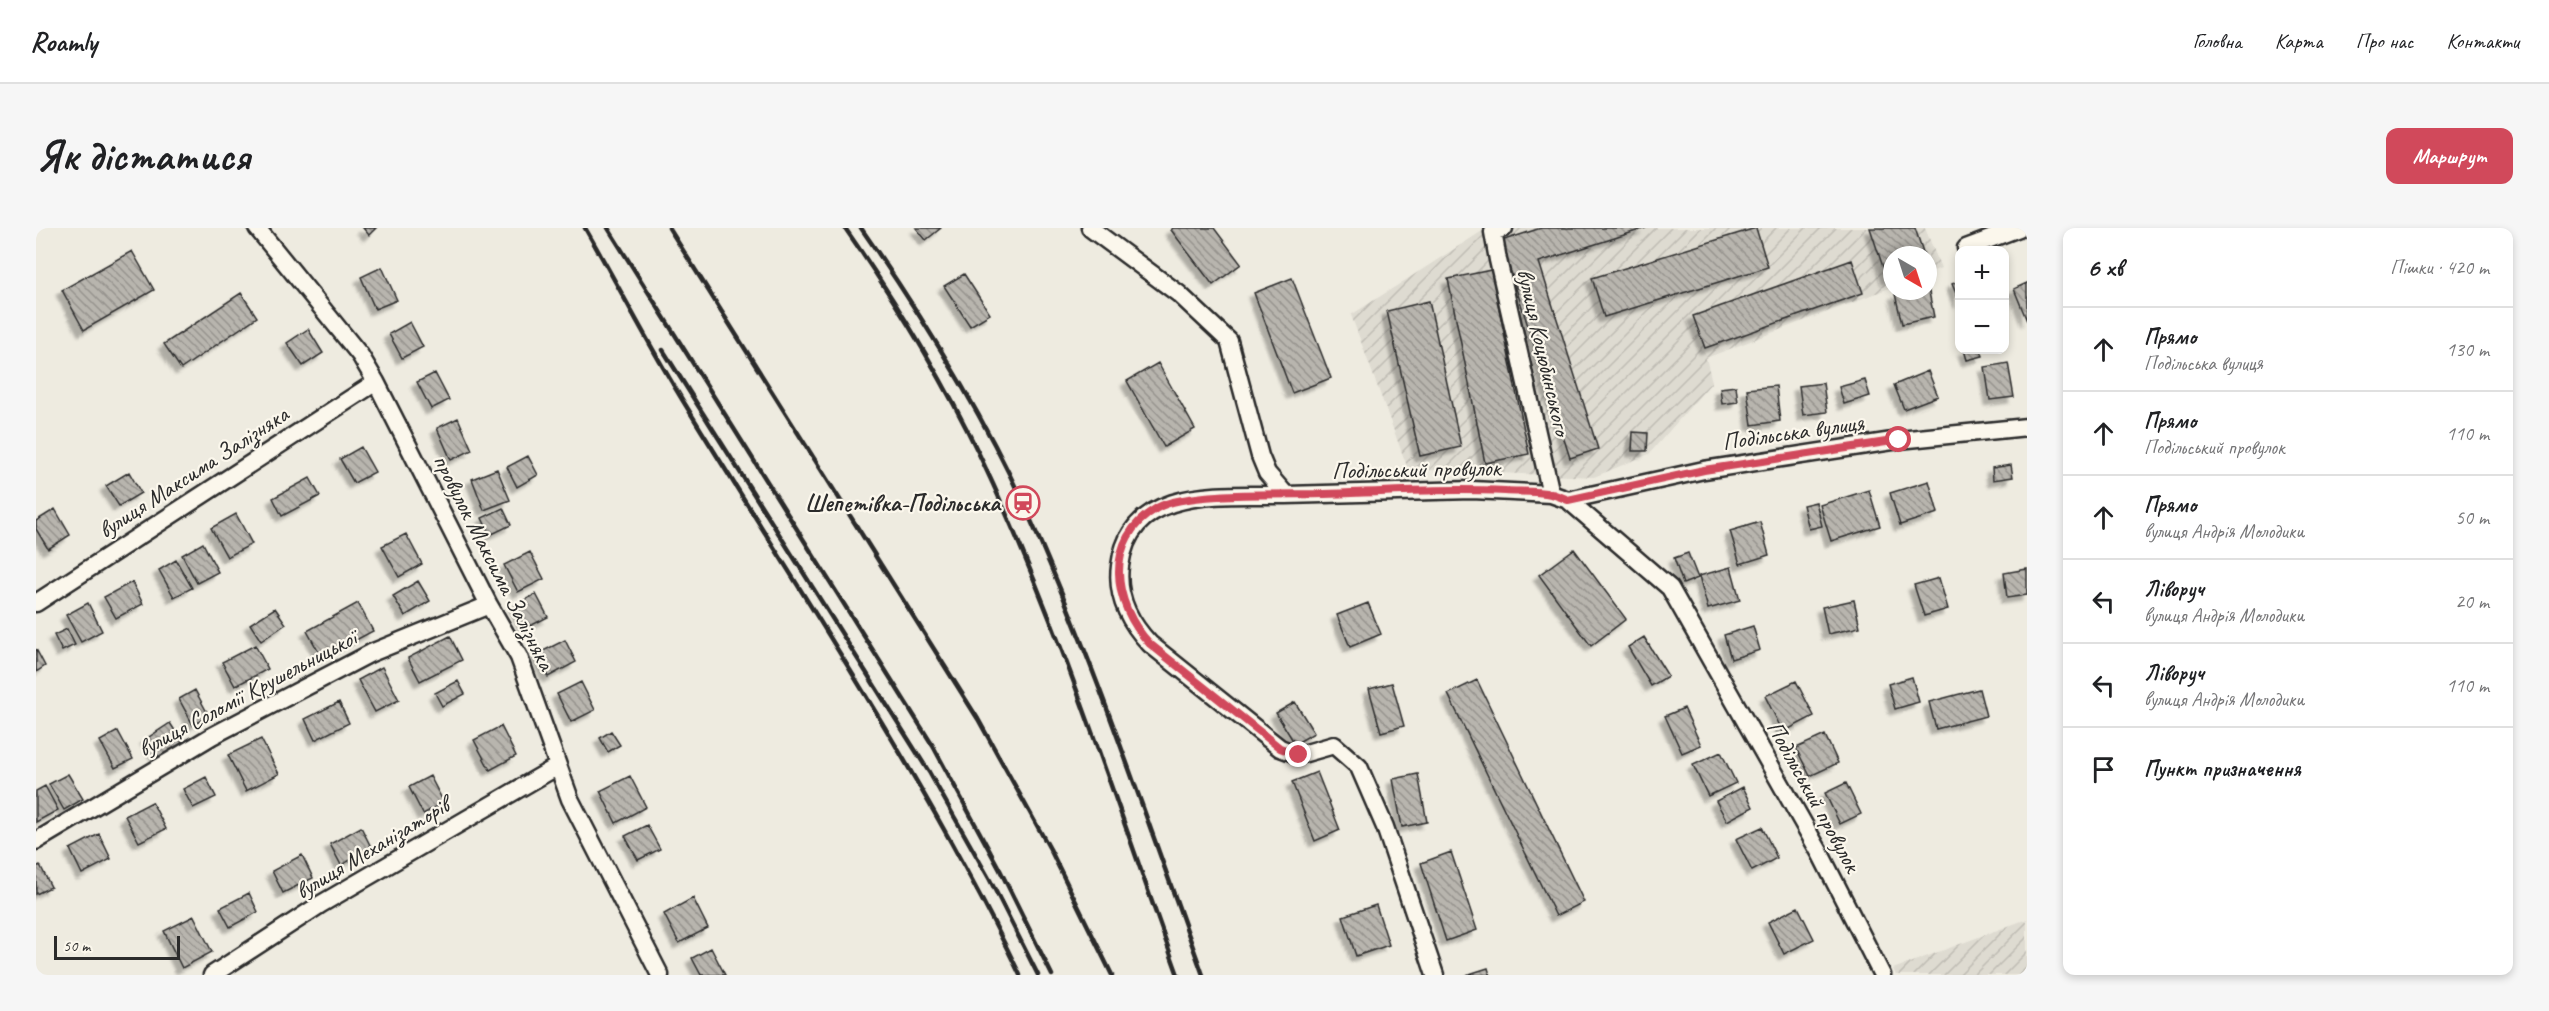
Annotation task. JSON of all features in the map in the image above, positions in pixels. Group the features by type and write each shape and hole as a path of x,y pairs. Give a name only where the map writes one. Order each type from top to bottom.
{"street":[{"name":"провулок Максима Залізняка","path":"257,228 360,355 376,382 489,604 519,657 570,799 660,975"},
{"path":"1090,228 1179,294 1229,341 1260,456 1267,473 1286,495"},
{"name":"вулиця Коцюбинського","path":"1504,228 1493,232 1551,494"},
{"path":"1971,246 2019,228"},
{"name":"вулиця Максима Залізняка","path":"36,603 376,382"},
{"name":"Подільська вулиця","path":"1568,500 1704,470 1899,440 2027,427"},
{"name":"Подільський провулок","path":"1435,975 1385,827 1359,767 1334,745 1299,755 1280,748 1150,644 1136,629 1121,595 1119,574 1127,536 1139,521 1158,507 1209,497 1472,490 1551,494 1568,500 1671,588 1820,853 1882,975"},
{"name":"вулиця Соломії Крушельницької","path":"36,841 244,719 371,653 489,604"},
{"name":"вулиця Механізаторів","path":"212,975 321,904 558,766"}],"shaded area":[{"path":"1487,228 1925,228 1932,246 1883,246 1883,290 1706,358 1712,382 1649,454 1594,477 1408,469 1351,315"},
{"path":"1937,258 1941,268 1937,270"},
{"path":"2027,919 2027,975 1896,975 1893,969"}],"building":[{"path":"363,228 376,228 369,235"},
{"path":"916,228 941,228 926,240"},
{"path":"1173,228 1214,228 1241,264 1213,285 1171,230"},
{"path":"1541,228 1646,228 1539,262 1598,449 1570,458 1501,241"},
{"path":"1756,228 1768,267 1604,317 1592,278"},
{"path":"1870,228 1915,228 1921,246 1883,246 1883,267"},
{"path":"132,251 154,290 84,330 62,290"},
{"path":"1852,260 1863,293 1705,348 1693,316"},
{"path":"382,267 397,300 375,309 361,277"},
{"path":"1491,270 1529,454 1485,463 1448,279"},
{"path":"964,274 990,314 970,326 944,286"},
{"path":"1292,278 1331,378 1292,393 1254,293"},
{"path":"2027,283 2027,321 2014,289"},
{"path":"241,293 257,317 181,369 164,344"},
{"path":"1896,300 1931,300 1934,317 1902,324"},
{"path":"1429,301 1461,447 1420,456 1387,311"},
{"path":"410,322 423,347 402,358 389,334"},
{"path":"308,329 323,353 303,366 287,343"},
{"path":"1965,354 1982,354 1983,356 1967,360"},
{"path":"1158,363 1195,429 1164,447 1127,381"},
{"path":"2008,363 2014,397 1990,400 1985,367"},
{"path":"1928,371 1938,396 1904,409 1894,385"},
{"path":"435,373 449,400 431,409 417,382"},
{"path":"1865,380 1870,396 1844,404 1839,387"},
{"path":"1823,383 1827,412 1803,415 1799,386"},
{"path":"1736,386 1738,402 1722,404 1720,388"},
{"path":"1776,386 1780,421 1752,425 1747,389"},
{"path":"458,418 472,450 451,460 437,428"},
{"path":"1633,432 1648,433 1647,451 1632,451"},
{"path":"361,447 375,472 354,483 340,459"},
{"path":"528,456 538,475 517,487 507,467"},
{"path":"2011,465 2013,477 1993,480 1992,468"},
{"path":"497,469 510,500 484,510 472,479"},
{"path":"129,472 141,493 119,506 106,486"},
{"path":"310,478 320,496 282,516 273,498"},
{"path":"1929,481 1938,513 1900,525 1890,493"},
{"path":"1869,490 1880,526 1831,541 1820,505"},
{"path":"1816,502 1822,526 1809,529 1803,505"},
{"path":"503,508 511,525 490,535 482,518"},
{"path":"55,509 70,535 48,549 36,529 36,521"},
{"path":"236,514 252,544 227,557 211,528"},
{"path":"1760,522 1769,555 1740,564 1730,531"},
{"path":"406,534 422,564 399,577 382,546"},
{"path":"203,543 218,572 197,583 182,555"},
{"path":"1574,549 1626,619 1591,646 1539,575"},
{"path":"530,552 544,579 518,592 504,565"},
{"path":"1688,553 1698,578 1683,584 1674,558"},
{"path":"176,560 192,588 174,597 159,570"},
{"path":"1731,567 1740,600 1708,609 1699,576"},
{"path":"2027,569 2027,595 2007,598 2004,573"},
{"path":"1939,578 1948,609 1924,616 1914,585"},
{"path":"418,581 430,601 405,616 393,596"},
{"path":"132,582 143,604 116,618 104,597"},
{"path":"536,594 548,617 526,628 515,605"},
{"path":"1854,600 1860,627 1828,634 1822,607"},
{"path":"88,603 102,631 81,642 66,615"},
{"path":"358,603 373,631 322,658 307,631"},
{"path":"1368,603 1381,634 1350,647 1337,615"},
{"path":"275,608 286,624 261,641 250,624"},
{"path":"1753,626 1760,650 1731,659 1724,635"},
{"path":"67,629 75,645 62,651 54,635"},
{"path":"450,636 462,660 420,681 408,658"},
{"path":"1644,637 1668,676 1651,686 1628,647"},
{"path":"565,640 576,662 548,677 537,654"},
{"path":"255,645 268,669 235,686 222,662"},
{"path":"36,649 45,666 36,672"},
{"path":"382,667 399,700 375,712 358,680"},
{"path":"1912,677 1919,702 1895,709 1888,684"},
{"path":"1477,680 1584,902 1556,916 1448,694"},
{"path":"458,681 465,694 442,706 435,693"},
{"path":"1796,681 1814,716 1783,732 1765,696"},
{"path":"581,682 595,710 571,722 557,694"},
{"path":"1392,683 1404,726 1381,732 1369,689"},
{"path":"1979,689 1986,716 1936,729 1929,702"},
{"path":"195,690 209,716 193,725 179,699"},
{"path":"339,702 349,723 315,740 305,719"},
{"path":"1295,702 1314,733 1295,744 1276,713"},
{"path":"1684,708 1701,745 1682,753 1665,716"},
{"path":"170,723 183,743 159,758 146,739"},
{"path":"501,726 516,756 490,770 474,740"},
{"path":"118,731 133,759 115,768 100,741"},
{"path":"611,731 620,745 608,752 600,738"},
{"path":"1825,735 1838,763 1810,776 1796,748"},
{"path":"261,739 279,774 246,791 228,755"},
{"path":"1721,752 1736,783 1708,796 1693,765"},
{"path":"1317,772 1340,830 1315,841 1292,782"},
{"path":"68,774 83,799 64,810 49,784"},
{"path":"1418,774 1427,822 1402,827 1393,779"},
{"path":"430,776 444,803 423,814 409,787"},
{"path":"630,776 646,807 616,823 600,791"},
{"path":"206,777 216,797 193,808 183,789"},
{"path":"1846,783 1861,814 1840,824 1825,793"},
{"path":"45,786 58,810 36,822 36,791"},
{"path":"1743,787 1753,807 1727,821 1716,801"},
{"path":"152,802 166,829 139,842 125,816"},
{"path":"647,825 660,849 638,860 625,836"},
{"path":"361,827 372,849 341,865 330,844"},
{"path":"1762,827 1777,858 1752,871 1736,839"},
{"path":"99,834 111,859 82,874 70,849"},
{"path":"1451,852 1477,930 1446,941 1421,863"},
{"path":"302,855 313,878 283,893 272,871"},
{"path":"40,865 51,887 36,894 36,867"},
{"path":"249,893 258,912 230,927 220,908"},
{"path":"693,898 708,928 679,943 664,914"},
{"path":"1376,905 1389,945 1356,956 1343,916"},
{"path":"1798,907 1814,939 1784,954 1768,922"},
{"path":"194,916 212,952 182,968 164,931"},
{"path":"711,948 725,975 701,975 692,958"},
{"path":"1488,968 1490,975 1466,975"}],"railway":[{"path":"585,228 674,387 903,758 983,902 1020,975"},
{"path":"608,228 933,746 1000,870 1052,975"},
{"path":"669,228 978,719 1050,849 1112,975"},
{"path":"845,228 882,283 933,367 979,454 1008,517 1061,647 1178,975"},
{"path":"861,228 949,363 989,433 1024,505 1096,680 1203,975"},
{"path":"663,350 929,772 990,880 1038,975"}],"place":[{"name":"Шепетівка-Подільська","path":"1023,503"}],"route":[{"path":"1299,755 1289,754 1280,748 1150,644 1136,629 1127,614 1121,595 1119,574 1121,555 1127,536 1139,521 1158,507 1178,501 1209,497 1472,490 1551,494 1568,500 1704,470 1899,440"}]}
